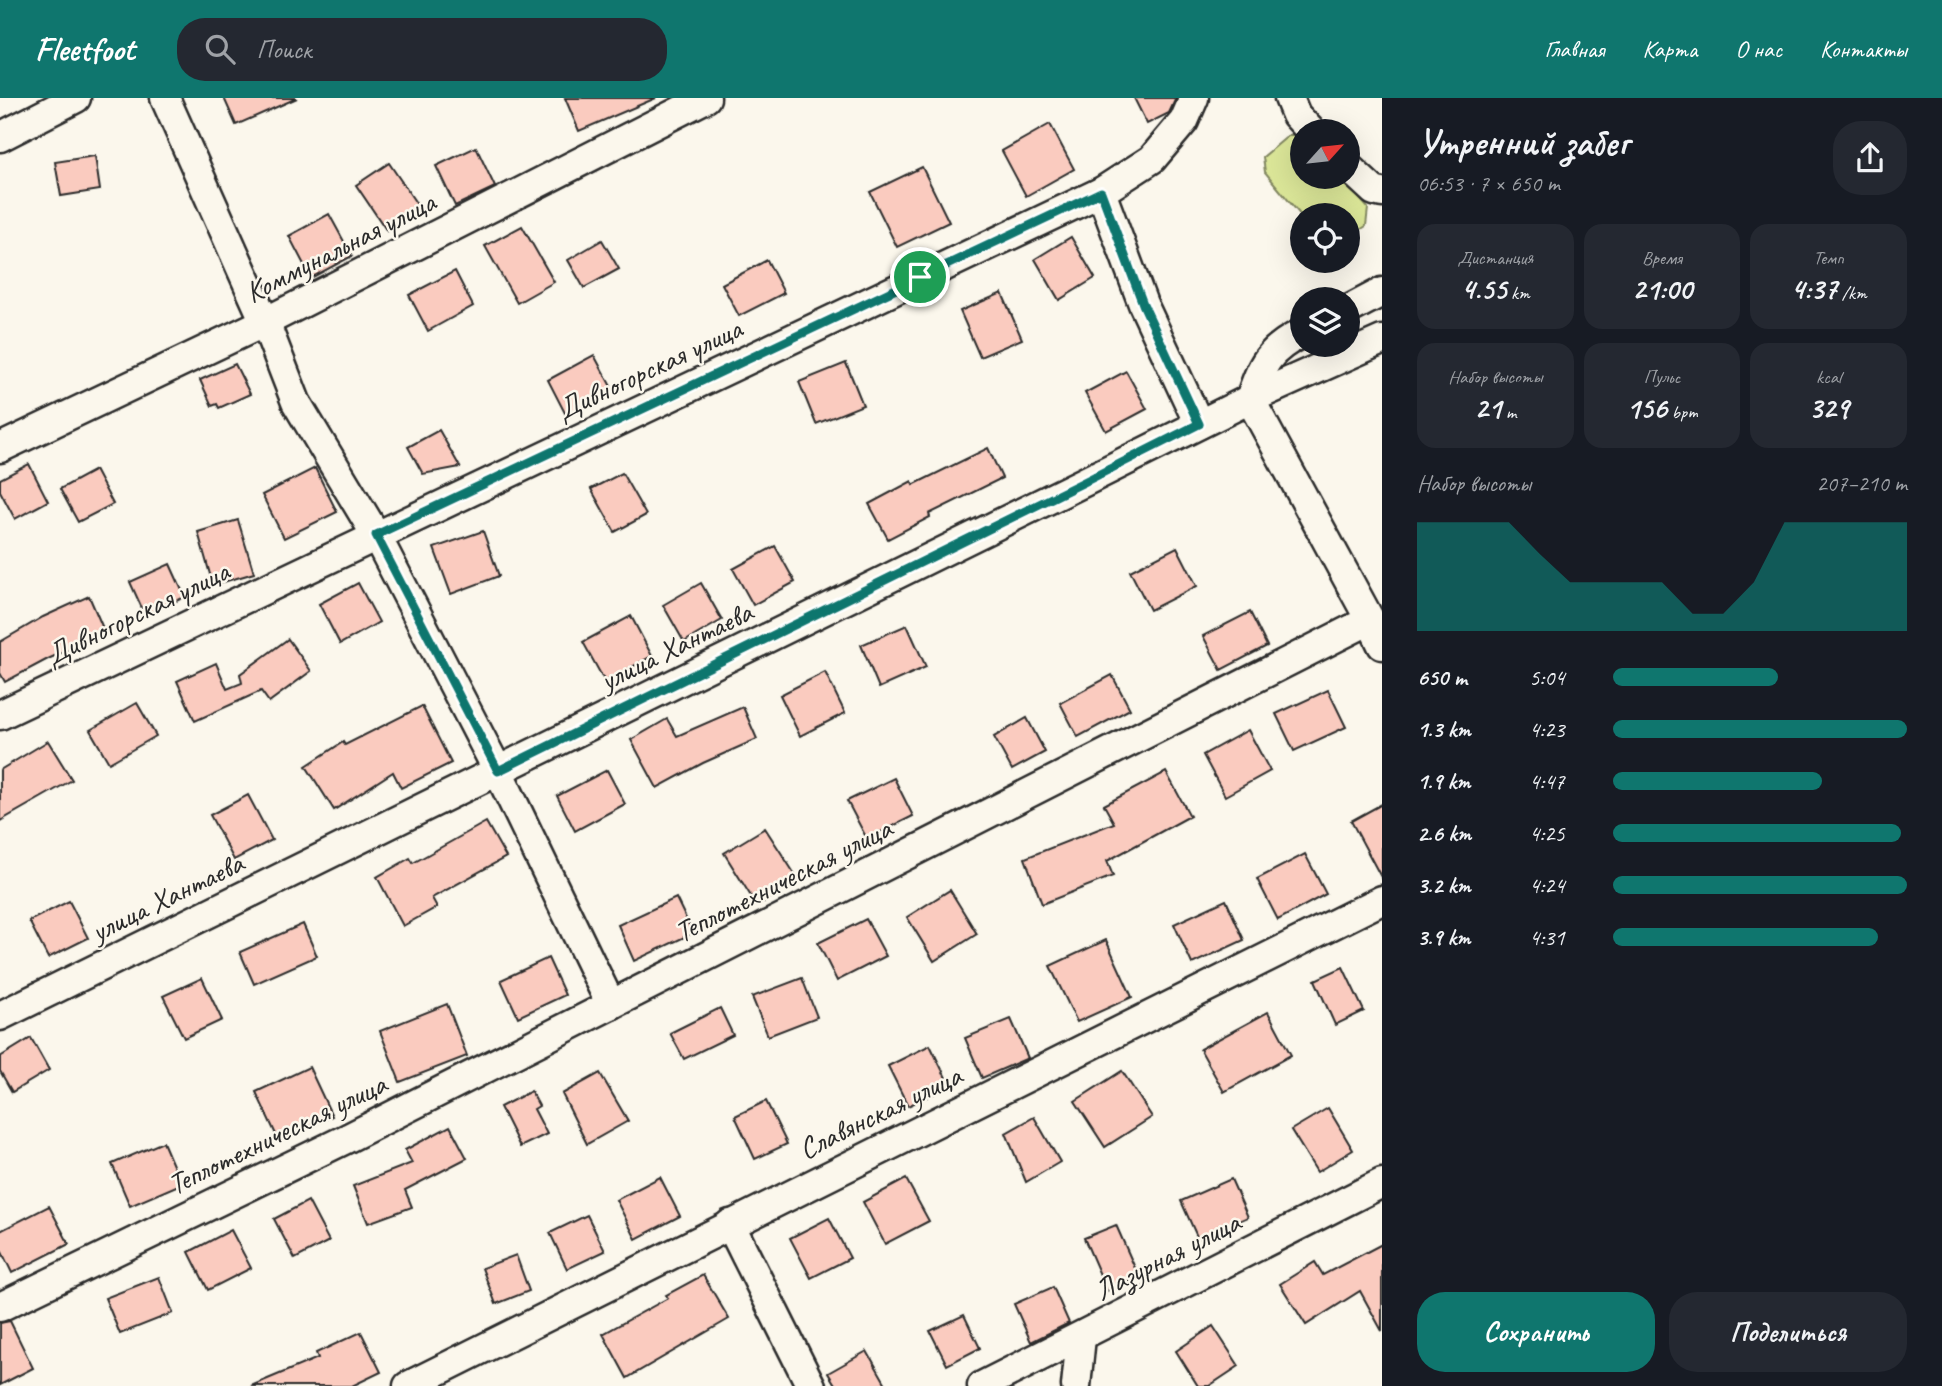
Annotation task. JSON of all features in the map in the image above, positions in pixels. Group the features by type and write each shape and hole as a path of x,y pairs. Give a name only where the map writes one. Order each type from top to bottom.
{"street":[{"path":"0,137 76,98"},
{"path":"165,98 265,322 296,401 376,535 498,771 611,1005"},
{"name":"Коммунальная улица","path":"0,448 265,322 706,98"},
{"path":"1194,98 1184,121 1152,159 1101,192 1143,304 1199,424"},
{"path":"1289,98 1300,119"},
{"path":"1360,178 1374,191 1382,193"},
{"name":"Дивногорская улица","path":"0,715 1101,192"},
{"path":"1360,304 1382,292"},
{"path":"1290,339 1279,345 1259,372 1250,399 1382,646"},
{"name":"улица Хантаева","path":"0,1016 1250,399 1382,340"},
{"name":"Теплотехническая улица","path":"0,1307 346,1139 1370,620"},
{"name":"Славянская улица","path":"408,1386 1382,900"},
{"name":"Лазурная улица","path":"982,1386 1382,1183"},
{"path":"730,1224 811,1386"},
{"path":"1076,1386 1082,1337"}],"green space":[{"path":"1290,135 1290,189 1351,189 1368,208 1366,226 1360,230 1360,203 1290,203 1265,172 1263,157"}],"building":[{"path":"224,98 297,98 236,125"},
{"path":"565,98 656,98 579,131"},
{"path":"1134,98 1176,98 1169,113 1147,124"},
{"path":"1050,124 1074,169 1026,196 1002,151"},
{"path":"476,147 495,187 455,206 436,166"},
{"path":"95,156 100,190 61,196 55,162"},
{"path":"389,163 420,209 387,231 356,185"},
{"path":"922,167 949,222 897,247 870,192"},
{"path":"329,214 352,256 311,278 289,236"},
{"path":"522,226 554,282 517,303 485,246"},
{"path":"1071,237 1095,278 1059,300 1035,259"},
{"path":"602,240 619,269 584,288 568,260"},
{"path":"767,260 784,293 739,316 722,284"},
{"path":"455,271 473,306 428,331 409,295"},
{"path":"1002,293 1022,339 980,357 960,311"},
{"path":"594,355 614,392 567,417 548,380"},
{"path":"846,363 863,405 816,424 799,382"},
{"path":"235,364 250,394 219,408 217,404 212,406 200,380"},
{"path":"1126,371 1147,409 1106,431 1085,393"},
{"path":"439,430 460,467 423,474 408,447"},
{"path":"988,448 1002,478 929,514 930,517 888,539 869,504 912,481 913,485"},
{"path":"29,464 48,501 15,519 0,491 0,479"},
{"path":"315,468 337,512 284,538 262,495"},
{"path":"95,470 113,504 78,522 60,489"},
{"path":"622,473 646,515 615,532 591,489"},
{"path":"238,520 254,573 213,585 198,532"},
{"path":"483,531 499,576 451,594 434,548"},
{"path":"775,546 795,582 753,605 733,569"},
{"path":"1177,547 1197,586 1150,610 1130,571"},
{"path":"170,564 185,597 145,615 130,582"},
{"path":"358,583 379,622 340,644 319,604"},
{"path":"701,583 722,620 684,642 663,605"},
{"path":"89,596 105,633 5,682 0,673 0,642 43,617"},
{"path":"1250,612 1267,646 1221,670 1203,636"},
{"path":"631,616 652,656 605,682 583,642"},
{"path":"907,625 926,667 879,688 861,645"},
{"path":"288,639 311,671 269,702 261,691 195,721 177,681 216,663 227,689 242,683 240,674"},
{"path":"825,672 845,713 800,736 780,695"},
{"path":"1112,675 1130,709 1078,737 1060,703"},
{"path":"1328,690 1346,727 1294,751 1276,714"},
{"path":"137,703 156,736 109,763 90,730"},
{"path":"422,706 451,763 401,788 393,772 334,810 306,766 343,742 345,745"},
{"path":"743,707 757,739 703,763 657,788 631,740 667,719 677,736"},
{"path":"1027,718 1045,752 1012,770 994,737"},
{"path":"1248,730 1270,771 1225,796 1203,755"},
{"path":"48,741 72,780 0,821 0,770"},
{"path":"607,770 625,804 575,831 557,796"},
{"path":"1166,772 1190,816 1107,861 1113,876 1042,904 1025,858 1114,823 1104,805"},
{"path":"894,778 913,816 867,839 847,801"},
{"path":"248,795 272,840 234,860 210,815"},
{"path":"1382,804 1382,879 1351,821"},
{"path":"486,822 506,857 432,898 437,907 403,926 377,877 410,858 413,863"},
{"path":"765,828 798,879 768,893 770,898 757,906 724,853"},
{"path":"1305,854 1326,894 1278,920 1257,879"},
{"path":"950,890 977,934 934,961 907,917"},
{"path":"676,898 693,933 634,961 618,925"},
{"path":"1226,900 1244,940 1192,964 1174,924"},
{"path":"69,901 88,938 48,958 29,921"},
{"path":"866,919 886,956 837,981 818,943"},
{"path":"303,924 317,956 254,984 240,952"},
{"path":"1106,940 1132,997 1077,1022 1050,966"},
{"path":"548,958 565,995 518,1017 501,980"},
{"path":"1343,967 1364,1011 1335,1025 1315,980"},
{"path":"202,978 222,1020 184,1038 163,996"},
{"path":"802,978 817,1017 768,1036 752,997"},
{"path":"447,1004 467,1056 400,1082 380,1031"},
{"path":"720,1008 733,1035 684,1059 670,1033"},
{"path":"1268,1012 1291,1055 1224,1092 1200,1049"},
{"path":"1011,1019 1028,1058 982,1078 965,1038"},
{"path":"31,1038 49,1070 12,1092 0,1071 0,1057"},
{"path":"930,1045 950,1086 908,1106 888,1066"},
{"path":"309,1067 332,1116 279,1141 256,1092"},
{"path":"1122,1071 1152,1117 1105,1147 1075,1101"},
{"path":"600,1073 628,1121 587,1144 562,1094"},
{"path":"531,1091 539,1106 534,1109 547,1134 520,1147 500,1107"},
{"path":"766,1101 787,1144 755,1159 735,1116"},
{"path":"1328,1108 1353,1150 1317,1172 1291,1130"},
{"path":"1034,1117 1060,1162 1026,1182 1006,1133"},
{"path":"450,1126 467,1158 405,1190 412,1207 368,1223 353,1186 412,1163 405,1150"},
{"path":"163,1142 181,1184 130,1206 112,1164"},
{"path":"660,1177 680,1216 636,1239 616,1200"},
{"path":"906,1179 929,1221 885,1244 863,1202"},
{"path":"1231,1179 1248,1217 1198,1239 1181,1201"},
{"path":"308,1201 329,1241 295,1259 274,1219"},
{"path":"49,1206 69,1244 12,1273 0,1248 0,1231"},
{"path":"587,1215 605,1251 567,1269 550,1233"},
{"path":"829,1218 850,1258 811,1278 790,1238"},
{"path":"1116,1225 1139,1277 1107,1291 1084,1238"},
{"path":"231,1230 251,1268 208,1290 189,1252"},
{"path":"1382,1244 1382,1331 1360,1291 1306,1325 1280,1284 1315,1262 1323,1275"},
{"path":"516,1255 529,1291 496,1304 482,1268"},
{"path":"703,1275 729,1319 627,1378 603,1334"},
{"path":"159,1277 173,1313 120,1334 105,1298"},
{"path":"1053,1287 1069,1323 1031,1342 1014,1304"},
{"path":"964,1315 980,1348 947,1365 930,1331"},
{"path":"10,1321 33,1368 0,1385 0,1323"},
{"path":"1213,1326 1239,1366 1209,1386 1198,1386 1176,1351"},
{"path":"361,1332 381,1372 352,1386 251,1386 318,1358 316,1353"},
{"path":"867,1351 887,1386 836,1386 828,1373"}],"route":[{"path":"1101,192 1143,304 1199,424 498,771 376,535 920,277 1101,192"}]}
